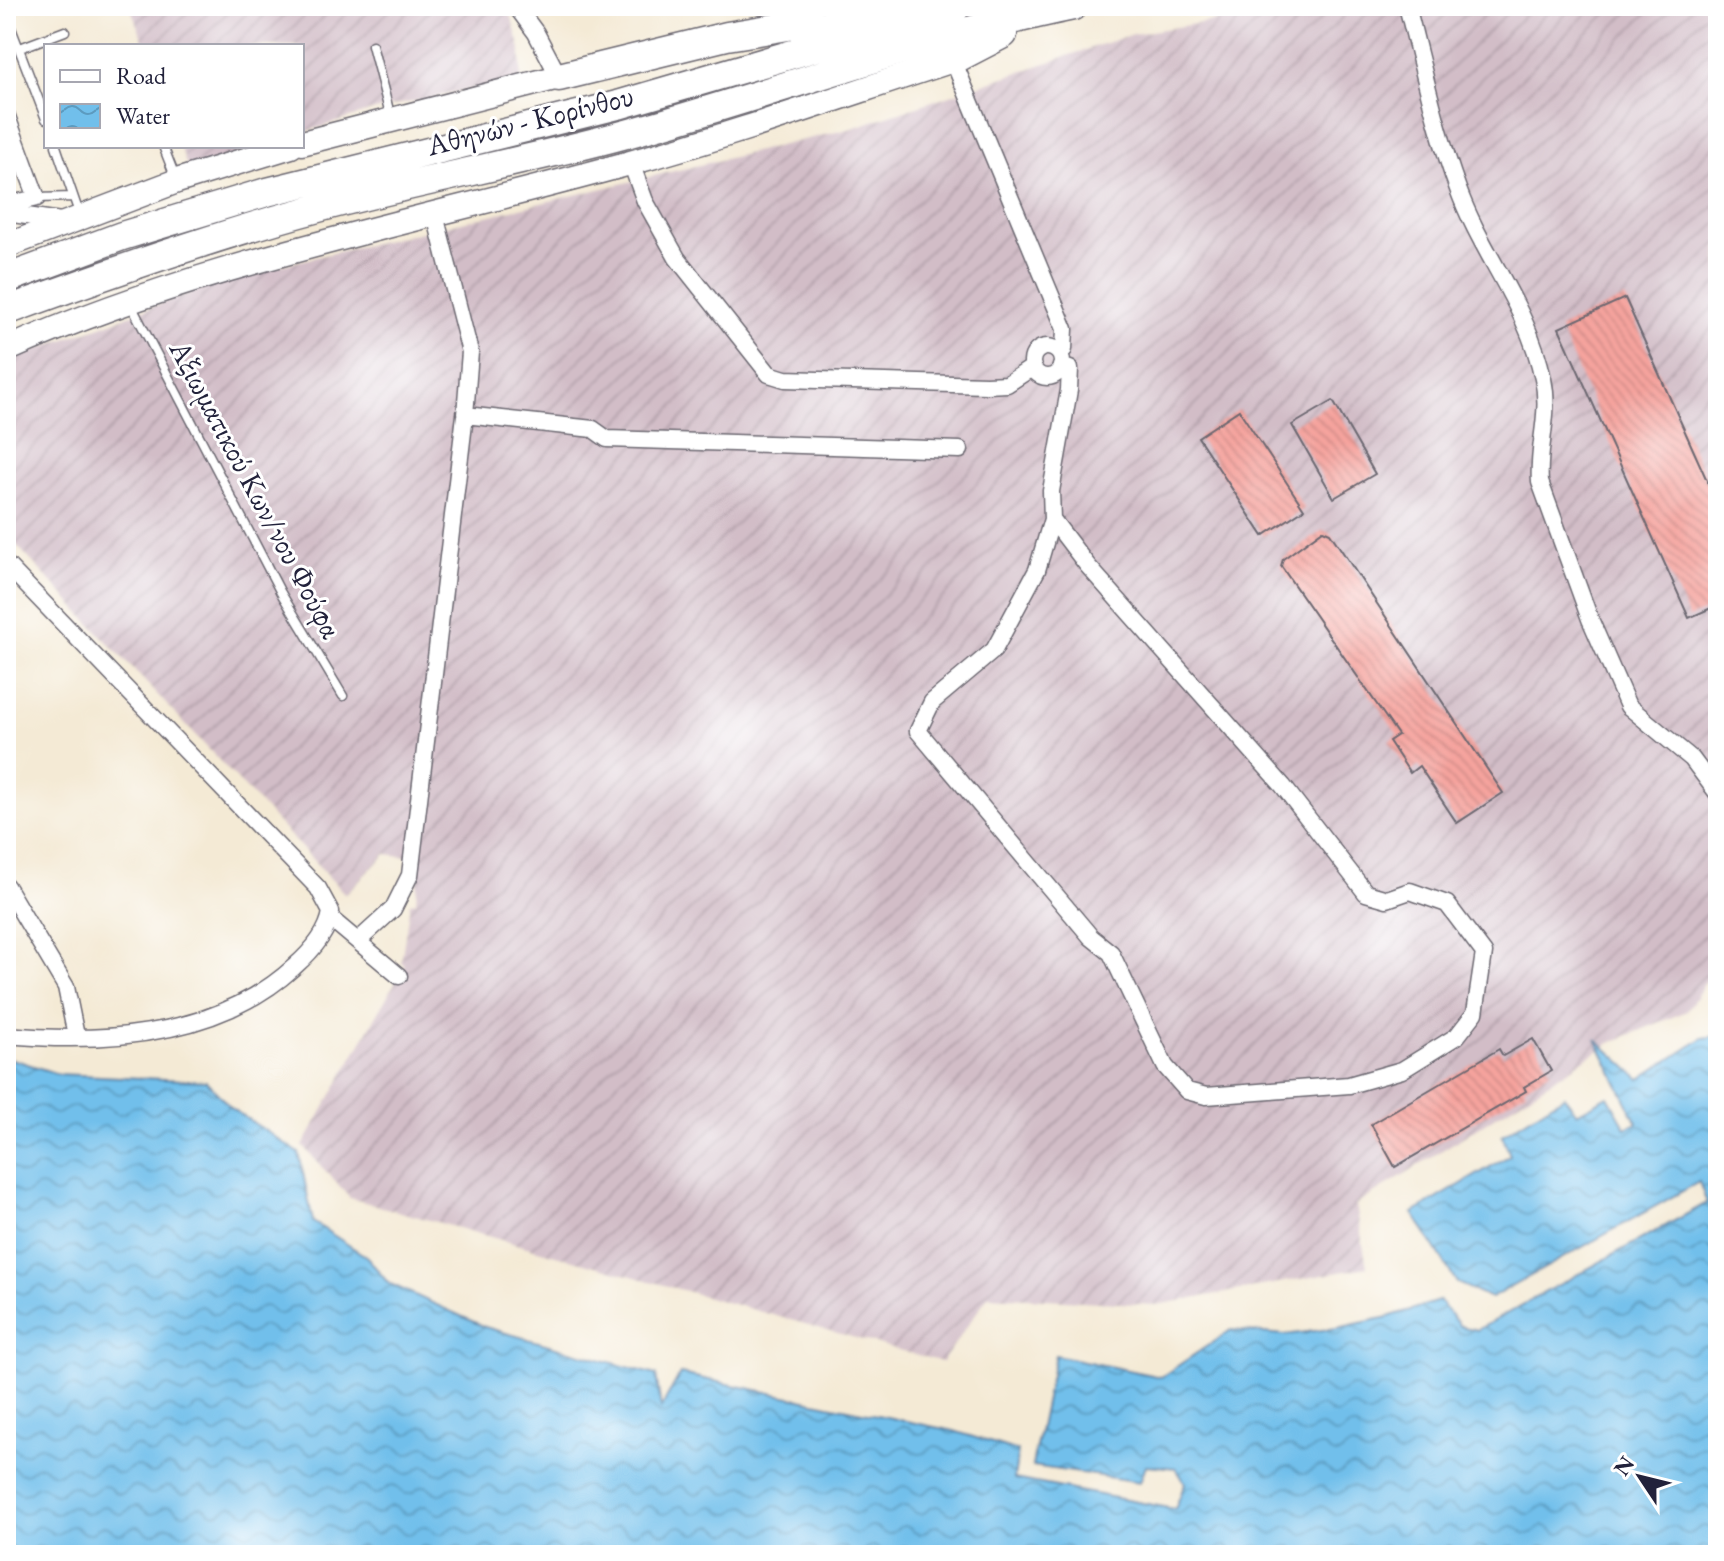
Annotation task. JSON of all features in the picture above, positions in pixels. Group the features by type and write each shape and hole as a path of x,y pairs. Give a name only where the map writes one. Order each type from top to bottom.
{"highway":[{"name":"Αθηνών - Κορίνθου","path":"6,279 122,236 267,192 631,101 873,17 957,6"},
{"path":"953,60 1062,8"},
{"name":"Αθηνών - Κορίνθου","path":"6,311 132,265 276,220 615,137 821,73 1062,8"},
{"path":"559,77 727,36 800,24 873,17"}],"main road":[{"path":"6,350 129,302 221,271 434,211 631,163 953,60"},
{"path":"304,142 559,77"},
{"path":"6,246 73,211 284,148"}],"street":[{"path":"516,6 536,33 559,77"},
{"path":"1407,6 1458,191 1516,299 1538,355 1547,402 1538,464 1540,482 1590,619 1628,706 1692,759 1718,794"},
{"path":"953,60 1065,329 1063,357 1069,390 1051,491 1052,519 1037,570 994,650 932,702 918,731 1091,937 1111,953 1165,1066 1187,1091 1206,1096 1349,1085 1402,1070 1457,1036 1475,1013 1482,980 1484,953 1469,931 1447,904 1410,891 1387,899 1366,893 1283,786 1087,565 1052,519"},
{"path":"6,114 37,198 6,205"},
{"path":"631,163 645,201 677,258 769,374 785,379 1007,384 1033,367 1038,350 1049,347 1063,357"},
{"path":"6,213 73,211"},
{"path":"358,941 393,909 410,875 465,415 470,352 434,211"},
{"path":"465,415 593,429 607,439 960,450"},
{"path":"6,564 318,888 329,904 330,918 315,945 298,963 266,991 234,1010 181,1026 76,1036 6,1035"},
{"path":"6,886 66,987 76,1036"},
{"path":"330,918 399,976"}],"lane":[{"path":"6,15 44,114"},
{"path":"20,48 65,31"},
{"path":"372,45 391,119"},
{"path":"57,148 73,211"},
{"path":"164,148 177,181"},
{"path":"37,198 73,211"},
{"name":"Αξιωματικού Κων/νου Φούφα","path":"129,302 281,593 343,696"}],"shaded area":[{"path":"130,6 503,6 512,19 521,49 521,78 375,110 304,132 304,44 144,44"},
{"path":"1306,6 1718,6 1718,962 1687,1011 1612,1042 1356,1205 1367,1267 1156,1305 988,1296 942,1362 350,1198 303,1146 405,965 401,962 410,903 416,902 419,858 386,854 345,894 6,534 6,361 233,277 849,129 1133,34"},
{"path":"181,148 256,148 188,170"}],"water":[{"path":"1718,1036 1718,1555 6,1555 6,1057 58,1074 206,1081 231,1108 299,1153 313,1222 367,1257 388,1283 485,1327 656,1375 661,1408 680,1374 954,1431 1018,1451 1014,1479 1175,1509 1185,1483 1176,1468 1146,1465 1140,1482 1032,1466 1055,1355 1161,1377 1231,1330 1285,1335 1337,1328 1388,1317 1439,1301 1460,1326 1477,1330 1707,1203 1699,1182 1491,1298 1457,1283 1413,1213 1510,1155 1502,1135 1564,1096 1577,1113 1608,1096 1626,1128 1637,1123 1596,1039 1640,1079 1703,1038"}],"building":[{"path":"1625,298 1718,505 1718,605 1689,618 1559,328"},
{"path":"1333,401 1375,474 1334,498 1292,425"},
{"path":"1239,410 1304,509 1263,536 1198,437"},
{"path":"1323,530 1330,533 1503,793 1457,823 1419,766 1410,773 1389,741 1398,735 1281,566 1283,559"},
{"path":"1533,1039 1551,1071 1524,1087 1526,1091 1395,1167 1371,1124 1499,1049 1503,1056"}]}
